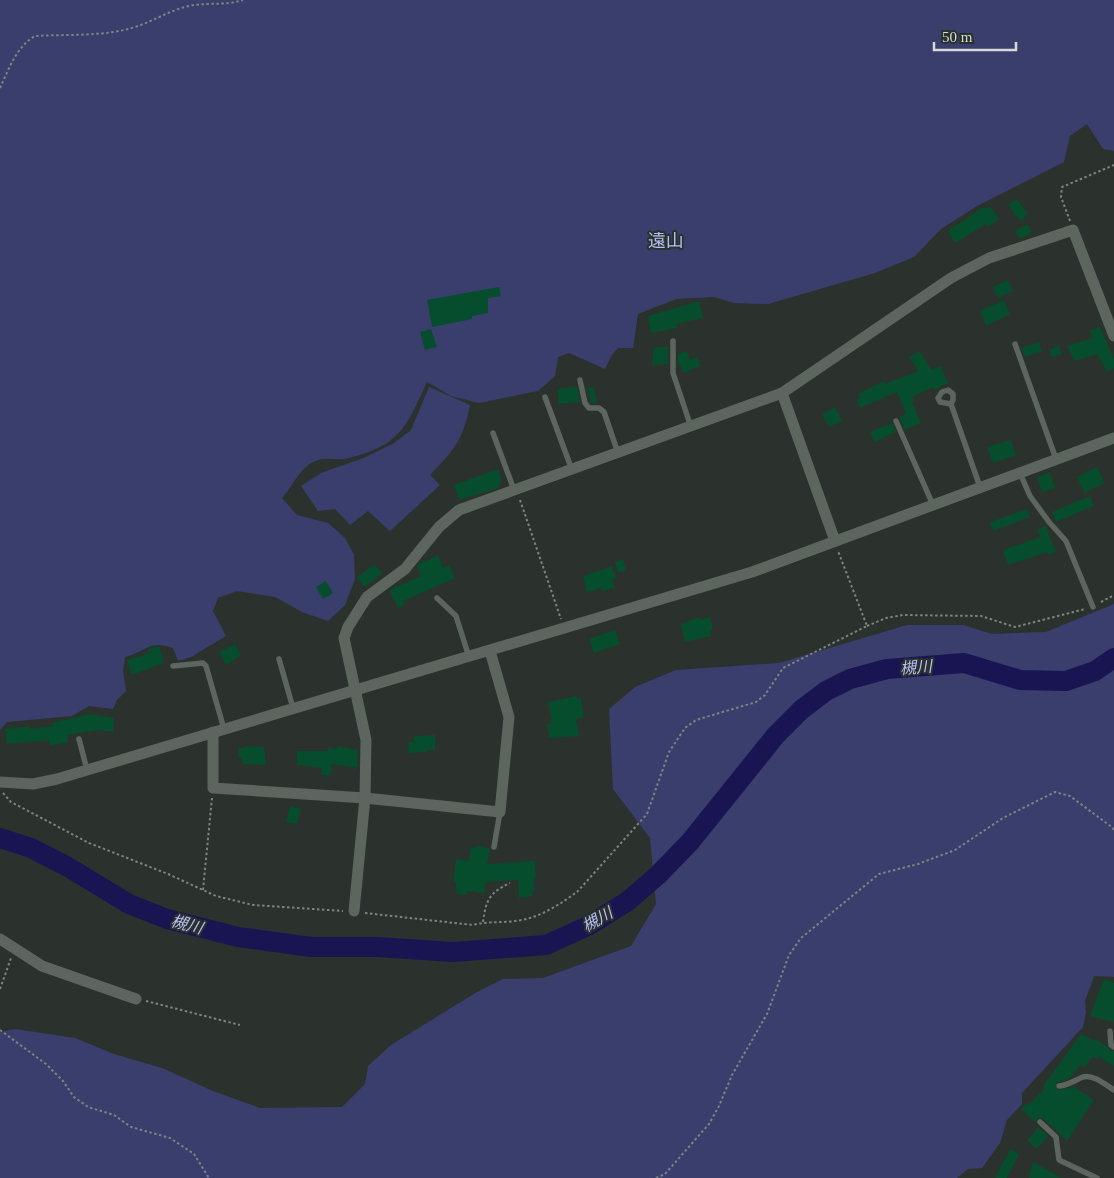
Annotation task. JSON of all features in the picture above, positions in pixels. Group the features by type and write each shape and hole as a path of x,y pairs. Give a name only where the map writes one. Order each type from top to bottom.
{"street":[{"path":"354,911 365,798 366,740 344,638 348,627 367,597 405,569 440,527 460,510 782,394 951,278 989,258 1073,230 1114,336"},
{"path":"782,394 835,541"},
{"path":"0,782 33,784 87,770 752,572 1114,438"},
{"path":"218,731 213,788 365,798 500,812 509,717 490,651"},
{"path":"0,939 42,966 136,999"}],"lane":[{"path":"672,341 673,373 691,427"},
{"path":"1014,344 1056,459"},
{"path":"580,380 585,403 589,408 599,408 604,412 618,454"},
{"path":"545,397 572,470"},
{"path":"951,404 980,487"},
{"path":"896,421 933,505"},
{"path":"493,433 516,491"},
{"path":"1020,473 1030,496 1066,541 1093,607"},
{"path":"437,598 456,616 469,657"},
{"path":"279,659 293,708"},
{"path":"173,666 203,664 206,666 218,731"},
{"path":"79,739 87,770"},
{"path":"494,847 500,812"},
{"path":"1110,1031 1114,1047"},
{"path":"1060,1086 1068,1085 1085,1077 1091,1077 1114,1090"},
{"path":"1040,1122 1056,1137 1059,1160 1097,1178"}],"path":[{"path":"0,88 16,55 25,42 35,36 115,31 135,27 172,9 193,5 234,3 243,0"},
{"path":"1073,230 1061,197 1062,187 1114,165"},
{"path":"516,491 564,629"},
{"path":"867,626 886,618 903,615 981,616 1015,627 1093,607 1114,595"},
{"path":"203,890 213,788"},
{"path":"656,1178 665,1174 708,1124 719,1106 732,1075 767,1014 789,955 801,938 879,874 918,864 955,850 1003,818 1055,792 1070,796 1113,828 1114,832"},
{"path":"483,922 485,904 488,898 510,883"},
{"path":"0,989 15,948"},
{"path":"136,999 240,1025"},
{"path":"0,1030 46,1064 63,1081 74,1097 88,1107 114,1115 131,1127 170,1138 194,1154 209,1178"}],"shaded area":[{"path":"0,0 1114,0 1114,151 1103,149 1087,124 1070,136 1064,162 977,206 941,229 914,257 875,273 768,304 734,303 714,297 676,299 638,314 633,348 618,348 605,369 569,353 558,357 555,376 538,391 479,403 451,396 427,382 407,423 391,440 366,453 349,458 322,459 312,463 302,471 282,498 297,515 328,523 345,538 354,555 355,579 345,605 328,621 302,612 275,597 237,591 218,598 213,611 226,636 191,657 178,661 173,648 159,645 148,647 125,657 123,671 126,691 117,700 113,709 89,706 72,716 7,722 0,730"},
{"path":"429,387 470,405 461,436 451,451 430,475 440,485 390,531 368,511 350,525 335,509 318,511 301,486 321,473 366,457 394,443 411,430"},
{"path":"1114,604 1114,977 1094,976 1085,1001 1086,1013 1083,1027 1022,1093 1022,1104 1007,1120 1000,1143 982,1168 968,1169 957,1178 0,1178 0,1032 15,1029 75,1038 114,1054 162,1068 213,1091 260,1108 342,1107 365,1084 368,1066 391,1045 477,992 503,979 543,978 631,946 656,904 650,838 613,789 609,709 635,687 676,670 779,663 907,625 963,625 992,634 1046,632"}],"building":[{"path":"1017,199 1028,214 1020,221 1008,205"},
{"path":"990,206 999,219 988,227 986,224 955,243 948,231 983,207 985,209"},
{"path":"1027,224 1032,232 1020,239 1015,231"},
{"path":"1008,280 1013,291 998,298 993,287"},
{"path":"499,287 501,296 488,298 488,313 472,316 472,319 432,327 427,300"},
{"path":"1004,300 1010,314 986,326 980,311"},
{"path":"699,301 703,318 676,324 677,328 651,333 648,316"},
{"path":"1100,327 1114,359 1114,368 1107,372 1097,354 1075,361 1067,346 1093,338 1090,330"},
{"path":"431,329 437,347 425,350 420,332"},
{"path":"1039,342 1042,351 1025,357 1021,348"},
{"path":"1059,346 1062,354 1052,357 1049,350"},
{"path":"654,347 668,347 668,364 652,365"},
{"path":"687,351 690,360 697,357 700,366 683,373 680,364 678,364 678,354"},
{"path":"919,351 932,370 940,366 948,383 934,390 933,387 912,397 914,401 912,402 921,423 905,430 899,417 906,414 897,392 860,408 856,400 860,398 858,394 884,381 885,384 919,371 909,357"},
{"path":"577,387 580,402 559,404 557,389"},
{"path":"594,387 597,403 591,403 587,388"},
{"path":"835,407 842,421 831,426 830,424 828,425 822,414"},
{"path":"892,423 896,432 875,442 870,432"},
{"path":"1011,440 1016,455 993,463 987,447"},
{"path":"1097,467 1104,483 1085,493 1077,477"},
{"path":"498,469 501,480 498,488 459,500 454,485"},
{"path":"1050,472 1055,488 1042,492 1037,477"},
{"path":"1090,496 1094,506 1056,522 1052,512"},
{"path":"1027,509 1030,517 993,531 990,522"},
{"path":"1045,525 1056,552 1048,555 1047,552 1008,565 1003,550 1041,537 1037,530"},
{"path":"438,555 443,568 449,565 455,578 403,601 405,604 398,608 389,590 421,576 417,566"},
{"path":"623,559 626,570 618,573 615,562"},
{"path":"375,564 382,574 364,587 357,577"},
{"path":"612,566 616,578 612,579 615,588 602,591 601,588 587,592 583,576"},
{"path":"326,581 333,593 323,599 316,587"},
{"path":"699,617 700,620 710,617 713,629 710,630 711,636 685,642 681,624"},
{"path":"615,630 620,644 594,653 589,639"},
{"path":"235,644 241,655 226,665 219,652"},
{"path":"159,646 164,663 132,675 127,660 149,653 148,649"},
{"path":"577,696 577,699 581,698 584,717 576,719 579,736 549,738 547,724 552,723 548,702"},
{"path":"90,714 114,718 113,732 96,730 67,735 68,742 50,746 49,740 7,744 5,729 30,726 30,729 53,726 52,723"},
{"path":"435,735 435,750 409,753 408,742 414,742 414,736"},
{"path":"246,746 264,747 266,765 243,764 241,757 238,757 239,748 246,748"},
{"path":"337,746 358,750 357,768 332,764 330,776 321,775 322,768 297,765 297,751 328,751 328,747 337,749"},
{"path":"290,806 301,809 297,824 286,822"},
{"path":"477,845 490,849 487,864 535,861 536,878 534,878 535,891 532,891 533,896 519,898 518,880 486,882 484,893 467,891 466,895 455,893 457,884 453,881 456,859 469,861 471,847 476,848"},
{"path":"1104,979 1114,983 1114,1022 1090,1016"},
{"path":"1081,1034 1095,1041 1096,1039 1114,1052 1114,1066 1099,1057 1097,1059 1093,1056 1084,1068 1080,1065 1071,1077 1055,1084 1057,1090 1074,1087 1094,1100 1067,1141 1043,1118 1037,1118 1036,1123 1021,1109 1027,1103 1029,1105 1045,1088 1043,1086"},
{"path":"1038,1127 1048,1136 1037,1149 1027,1141"},
{"path":"1010,1149 1019,1154 1007,1178 995,1178"},
{"path":"1033,1162 1062,1178 1029,1178"}],"waterway":[{"name":"槻川","path":"0,838 31,848 68,867 129,904 167,919 238,937 311,947 377,947 453,952 546,945 588,926 628,901 658,875 690,842 776,735 801,710 826,691 850,679 887,669 964,663 1020,680 1066,681 1095,671 1114,658"}],"district":[{"name":"遠山","path":"666,241"}]}
